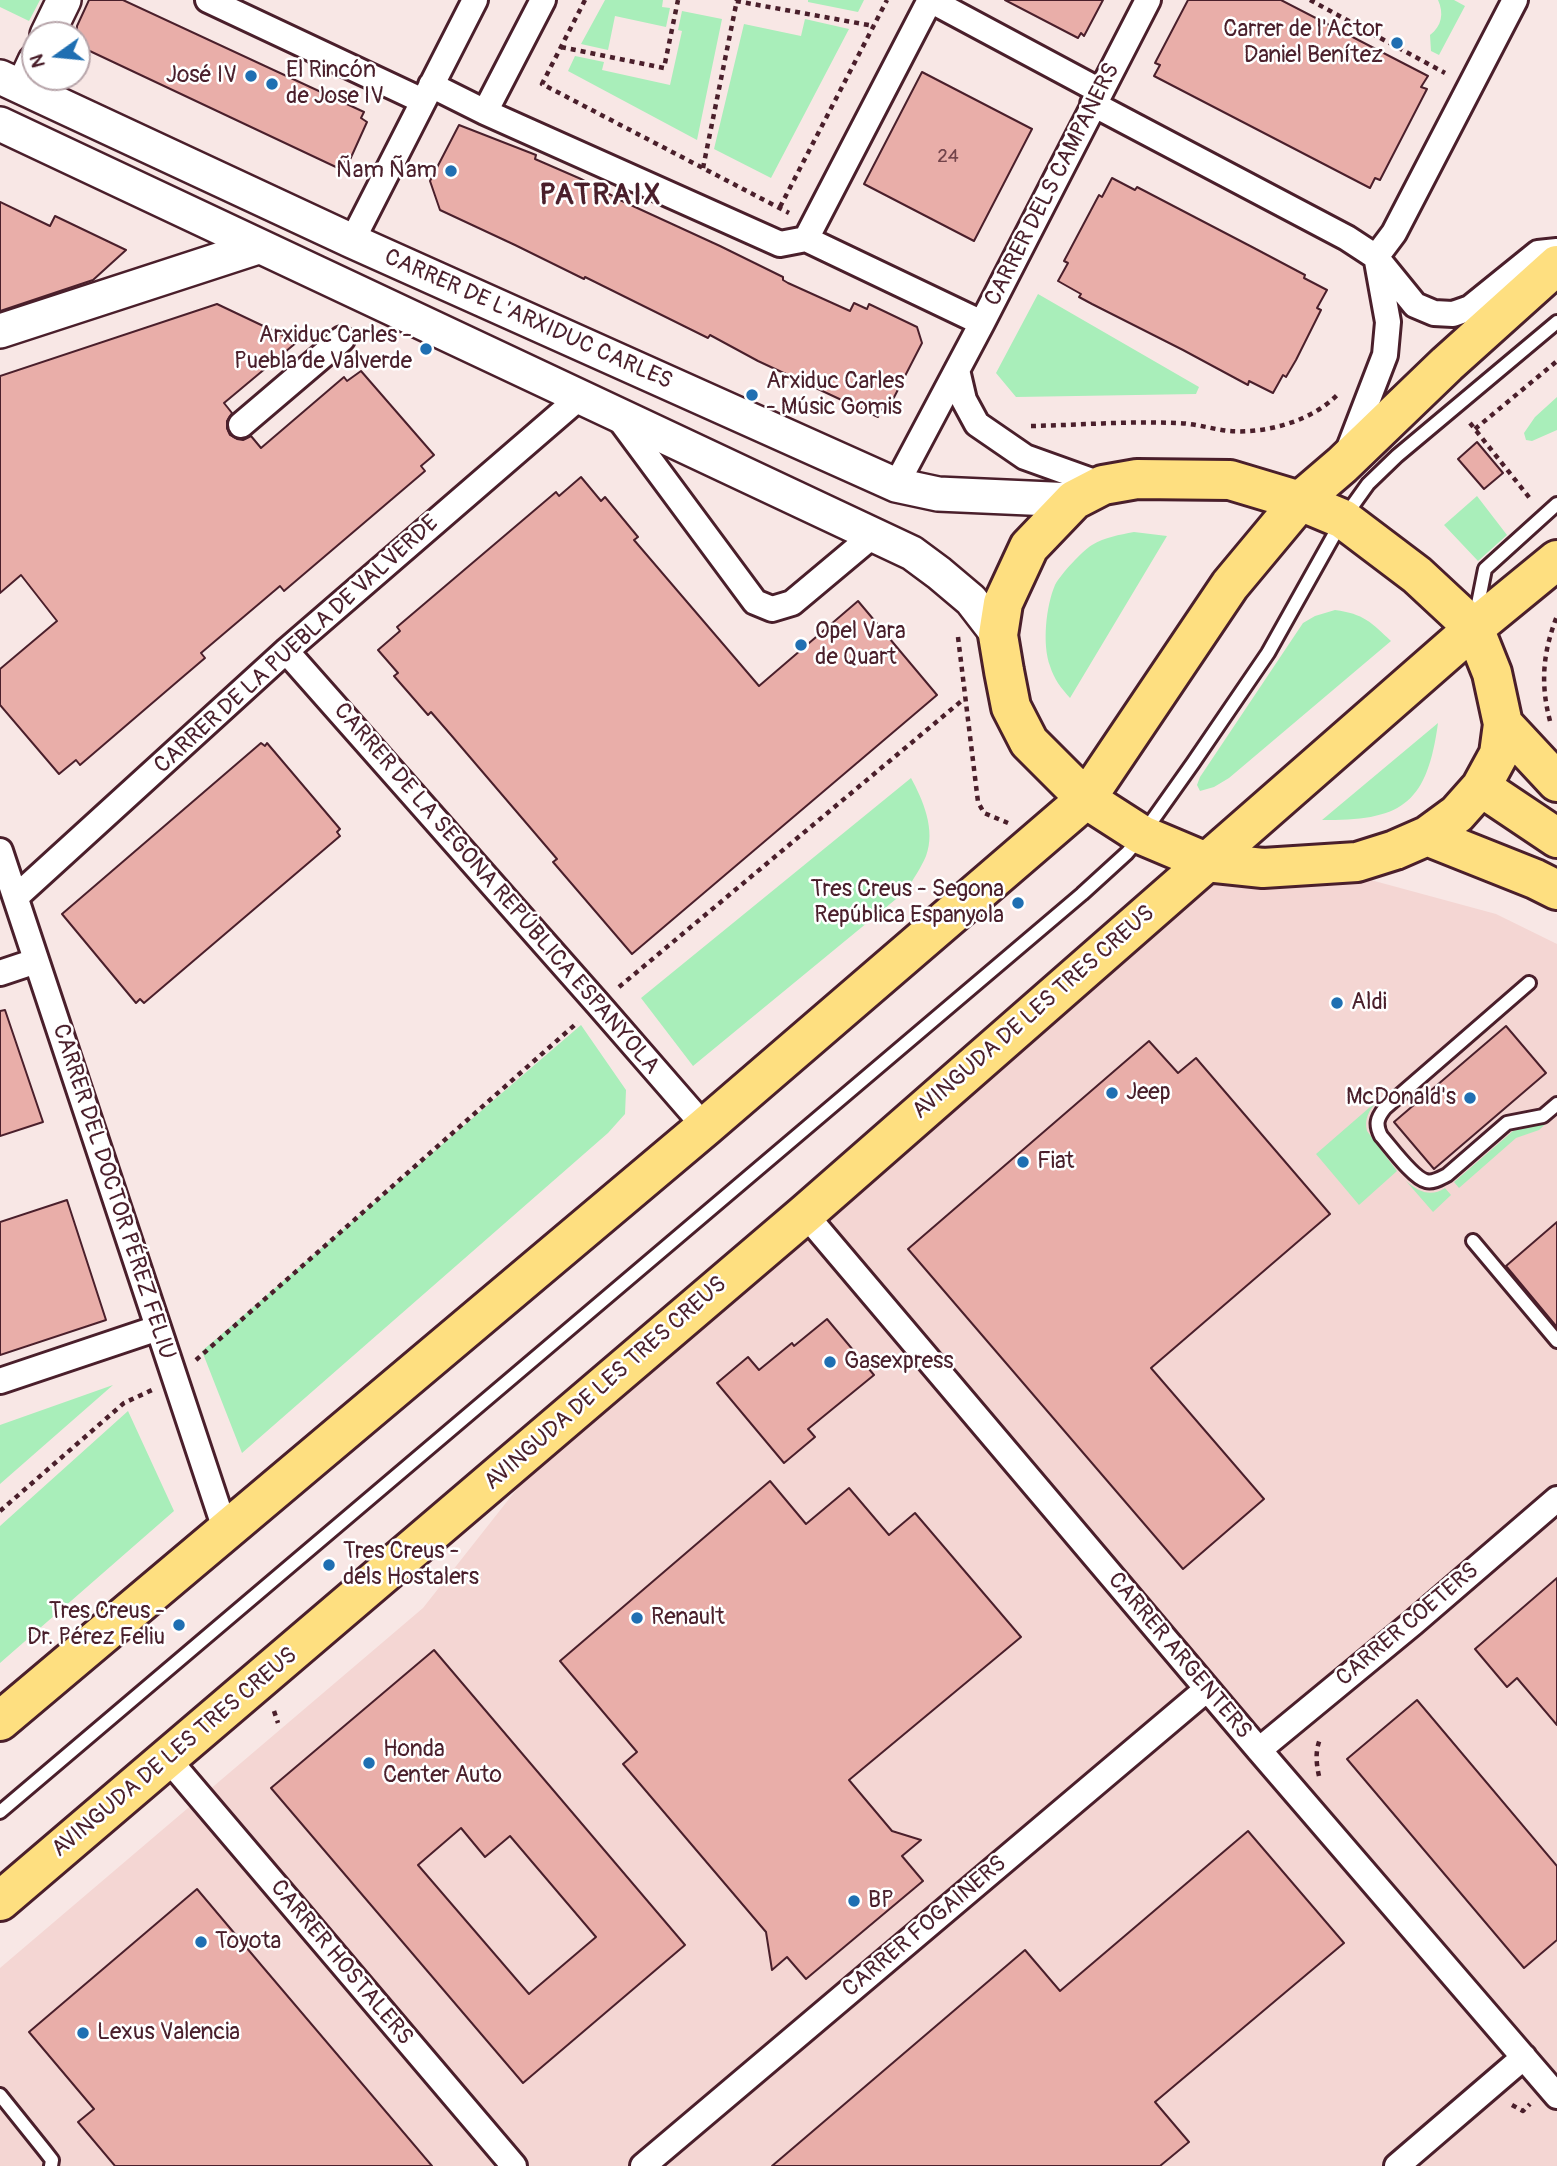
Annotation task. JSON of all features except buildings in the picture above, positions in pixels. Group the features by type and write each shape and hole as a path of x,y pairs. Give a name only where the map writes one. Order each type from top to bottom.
{"main road":[{"path":"54,21 64,0"},
{"name":"CARRER DE L'ARXIDUC CARLES","path":"19,75 352,242 896,485 938,494 1089,492"},
{"name":"CARRER DE L'ARXIDUC CARLES","path":"0,124 912,553 971,600 999,635"},
{"path":"0,331 258,247"},
{"path":"0,1721 705,1127 1086,799 1230,585 1300,500 1342,465 1447,364 1557,265"},
{"path":"1137,479 1230,480 1300,500 1343,519 1417,575 1474,628 1492,673 1503,724 1499,754 1481,787 1457,814 1427,836 1357,862 1263,868 1206,862 1142,835 1086,799 1029,742 1011,707 999,635 1003,603 1029,547 1089,492 1137,479"},
{"name":"AVINGUDA DE LES TRES CREUS","path":"0,1901 805,1214 1474,628 1557,560"},
{"path":"1503,724 1557,782"},
{"path":"1481,787 1557,838"},
{"path":"1427,836 1557,890"}],"street":[{"path":"208,0 427,93 485,112 780,244 806,239 982,323"},
{"path":"352,242 475,0"},
{"path":"485,112 543,0"},
{"path":"806,239 930,0 1347,238 1376,257 1415,306 1434,313 1452,314 1470,308 1538,253 1557,251"},
{"name":"CARRER DELS CAMPANERS","path":"896,485 1148,0"},
{"path":"1342,465 1385,355 1388,322 1376,257 1394,233 1515,0"},
{"path":"241,425 342,339"},
{"path":"957,370 964,400 977,424 1025,457 1089,492"},
{"name":"CARRER DE LA PUEBLA DE VALVERDE","path":"16,897 286,651 580,397"},
{"name":"CARRER DE L'ARXIDUC CARLES","path":"615,414 755,602 772,609 792,603 872,536"},
{"name":"CARRER DE LA SEGONA REPÚBLICA ESPANYOLA","path":"286,651 705,1127"},
{"name":"CARRER DEL DOCTOR PÉREZ FELIU","path":"0,851 226,1532"},
{"path":"0,973 36,961"},
{"name":"CARRER ARGENTERS","path":"805,1214 1259,1750 1557,2096"},
{"path":"0,1381 158,1328"},
{"name":"CARRER COETERS","path":"1259,1750 1557,1499"},
{"name":"CARRER FOGAINERS","path":"650,2164 1207,1689"},
{"name":"CARRER HOSTALERS","path":"168,1759 514,2166"},
{"path":"1397,2166 1524,2057"}],"lane":[{"path":"0,1812 1127,853 1268,653 1343,519 1368,484 1397,456 1557,322"},
{"path":"1474,628 1485,569 1557,504"},
{"path":"1530,983 1385,1108 1377,1117 1377,1128 1417,1177 1426,1182 1436,1181 1447,1175 1507,1123 1543,1116 1557,1104"},
{"path":"1473,1241 1557,1341"},
{"path":"0,2095 52,2160 51,2166"}],"path":[{"path":"585,0 542,84 779,208 887,0"},
{"path":"561,47 664,68 678,0"},
{"path":"1310,0 1446,73"},
{"path":"704,168 736,1 765,3 874,26"},
{"path":"1475,429 1557,361"},
{"path":"1027,426 1176,423 1229,431 1259,430 1311,414 1332,401 1340,392"},
{"path":"1468,421 1538,509"},
{"path":"1552,727 1543,691 1548,640 1557,616"},
{"path":"956,627 977,795 984,813"},
{"path":"0,1511 124,1403 175,1378 598,1004 965,698"},
{"path":"1320,1782 1317,1759 1318,1743 1323,1733"}],"shaded area":[{"path":"1345,873 1496,914 1557,944 1557,2166 0,2166 0,1968 423,1608 639,1334 1202,874"}],"green space":[{"path":"0,0 40,0 29,21 0,7"},
{"path":"605,0 663,0 662,7 670,8 666,27 615,16 608,50 581,44"},
{"path":"808,0 864,0 858,12"},
{"path":"1438,0 1454,0 1465,6 1439,55 1431,51 1430,35 1441,19"},
{"path":"682,11 722,19 697,140 568,71 575,56 604,62 602,70 670,85 682,31 678,30"},
{"path":"805,19 849,29 771,178 714,149 744,24 801,36"},
{"path":"1038,294 1199,387 1196,394 1016,397 996,373"},
{"path":"1557,397 1557,430 1532,441 1526,440 1524,433 1535,417"},
{"path":"1477,496 1507,535 1478,561 1444,525"},
{"path":"1134,532 1167,536 1070,698 1054,675 1046,647 1047,614 1055,585 1072,563 1092,545 1107,538"},
{"path":"1335,610 1366,620 1391,641 1229,778 1200,791 1197,785 1200,777 1303,623"},
{"path":"1438,723 1427,772 1418,789 1406,802 1373,817 1322,820"},
{"path":"911,778 924,805 930,836 926,856 907,890 693,1066 641,998"},
{"path":"581,1025 626,1090 625,1114 608,1133 242,1453 202,1351"},
{"path":"1377,1101 1368,1115 1367,1131 1397,1171 1359,1205 1316,1154"},
{"path":"1550,1120 1539,1130 1516,1138 1459,1188 1454,1182 1513,1131"},
{"path":"1406,1181 1424,1192 1434,1193 1445,1188 1451,1195 1433,1212"},
{"path":"113,1385 0,1484 0,1425"},
{"path":"128,1411 174,1511 0,1663 0,1526"}],"place":[{"name":"Carrer de l'Actor Daniel Benítez","path":"1397,43"},
{"name":"José IV","path":"251,76"},
{"name":"El Rincón de Jose IV","path":"272,84"},
{"name":"Ñam Ñam","path":"451,171"},
{"name":"Arxiduc Carles - Puebla de Valverde","path":"426,349"},
{"name":"Arxiduc Carles - Músic Gomis","path":"752,395"},
{"name":"Opel Vara de Quart","path":"801,645"},
{"name":"Tres Creus - Segona República Espanyola","path":"1018,903"},
{"name":"Aldi","path":"1337,1003"},
{"name":"Jeep","path":"1112,1093"},
{"name":"McDonald's","path":"1470,1098"},
{"name":"Fiat","path":"1023,1162"},
{"name":"Gasexpress","path":"830,1362"},
{"name":"Tres Creus - dels Hostalers","path":"329,1565"},
{"name":"Renault","path":"637,1618"},
{"name":"Tres Creus - Dr. Pérez Feliu","path":"179,1625"},
{"name":"Honda Center Auto","path":"369,1763"},
{"name":"BP","path":"854,1901"},
{"name":"Toyota","path":"201,1942"},
{"name":"Lexus Valencia","path":"83,2033"}],"district":[{"name":"PATRAIX","path":"601,196"}]}
